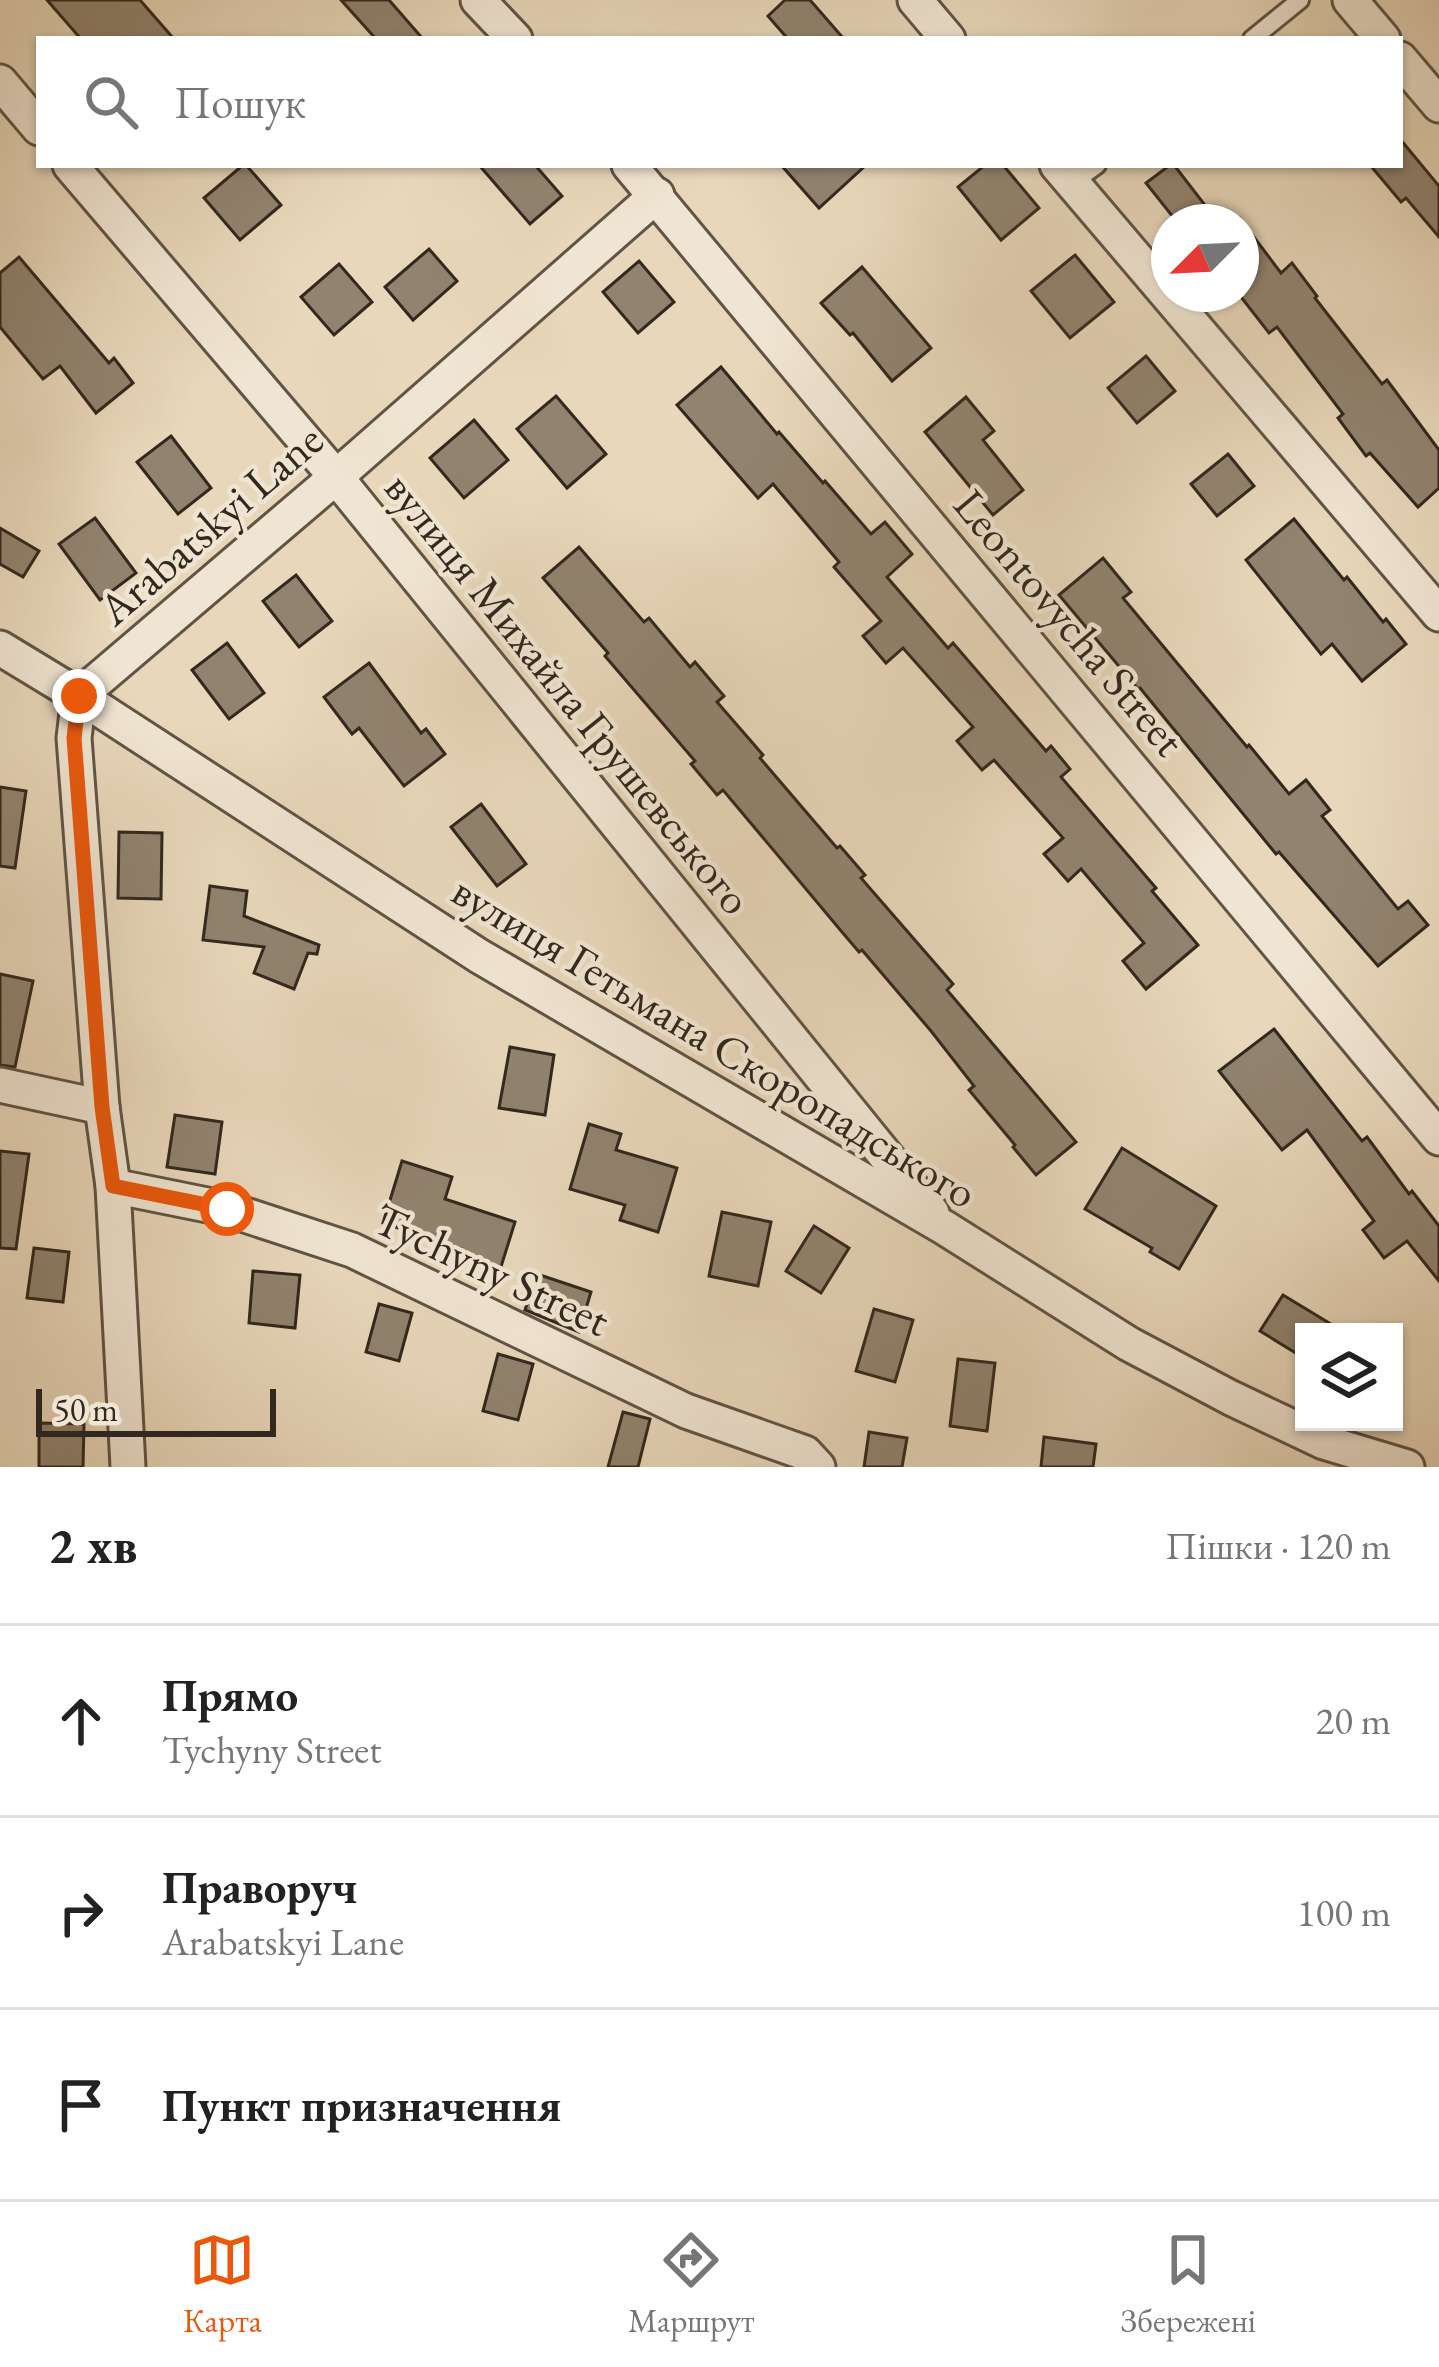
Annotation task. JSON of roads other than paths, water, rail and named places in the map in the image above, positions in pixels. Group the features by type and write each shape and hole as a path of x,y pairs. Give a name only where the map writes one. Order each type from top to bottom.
{"street":[{"path":"478,0 512,36"},
{"path":"914,0 945,36"},
{"path":"1350,0 1380,36"},
{"path":"1403,63 1439,105"},
{"path":"0,82 36,124"},
{"name":"вулиця Михайла Грушевського","path":"73,168 335,477 945,1228"},
{"name":"Leontovycha Street","path":"632,168 1439,1138"},
{"path":"1075,171 1439,614"},
{"name":"Arabatskyi Lane","path":"79,696 657,195"},
{"name":"вулиця Гетьмана Скоропадського","path":"0,648 478,956 945,1228 1129,1344 1324,1442 1407,1467"},
{"path":"79,696 74,738 102,1107 113,1186 128,1467"},
{"path":"0,1085 102,1107"},
{"name":"Tychyny Street","path":"113,1186 227,1209 352,1250 686,1411 805,1453 818,1467"}],"lane":[{"path":"1256,36 1300,0"}]}
